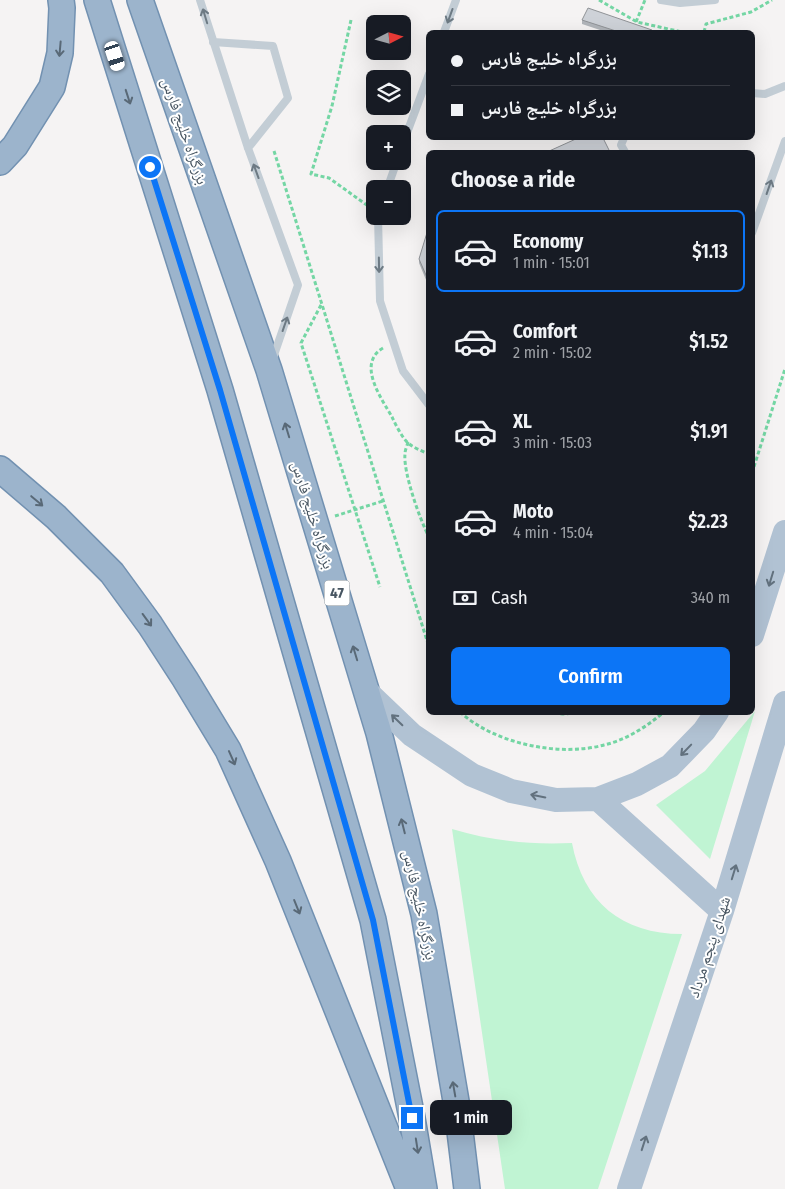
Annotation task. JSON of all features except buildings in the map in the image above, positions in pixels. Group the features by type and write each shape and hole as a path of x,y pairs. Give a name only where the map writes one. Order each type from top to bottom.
{"highway":[{"path":"0,162 14,146 52,88 60,53 61,0"},
{"path":"97,0 220,390 373,920 424,1189"},
{"name":"بزرگراه خلیج فارس","path":"140,0 269,370 380,733 424,914 457,1107 467,1189"},
{"path":"0,470 56,517 112,573 160,640 228,750 278,862 409,1189"}],"main road":[{"path":"755,626 785,532"},
{"path":"368,692 412,735 472,776 511,791 556,800 598,799 637,784 670,766 704,731 715,715"},
{"name":"شهدای پنجم مرداد","path":"629,1189 722,911 785,703"},
{"path":"598,799 722,911"}],"lane":[{"path":"200,0 248,148 298,285 269,370"},
{"path":"445,30 456,0"},
{"path":"661,0 680,3 715,0"},
{"path":"214,42 272,46 288,98 248,148"},
{"path":"410,125 426,82"},
{"path":"755,94 765,94 785,86"},
{"path":"755,225 785,141"},
{"path":"378,225 380,301 403,371 426,401"}],"path":[{"path":"599,0 636,22 673,30"},
{"path":"635,27 645,0"},
{"path":"704,30 706,24 751,12 772,0"},
{"path":"351,20 332,106 311,174 329,178 366,205"},
{"path":"274,150 426,637"},
{"path":"322,304 301,343 380,587"},
{"path":"394,342 380,350 373,360 371,371 372,383 408,442 426,452"},
{"path":"755,464 785,369"},
{"path":"408,442 405,454 407,471 426,532"},
{"path":"355,511 383,501"},
{"path":"464,715 478,726 500,737 520,743 567,750 605,745 641,730 660,715"}],"green space":[{"path":"752,715 754,715 710,859 656,805 705,771"},
{"path":"452,829 482,837 511,841 572,843 577,864 585,882 596,898 609,911 624,921 641,928 660,933 682,934 598,1189 505,1189"}],"route":[{"path":"150,167 220,390 373,920 412,1118"}]}
